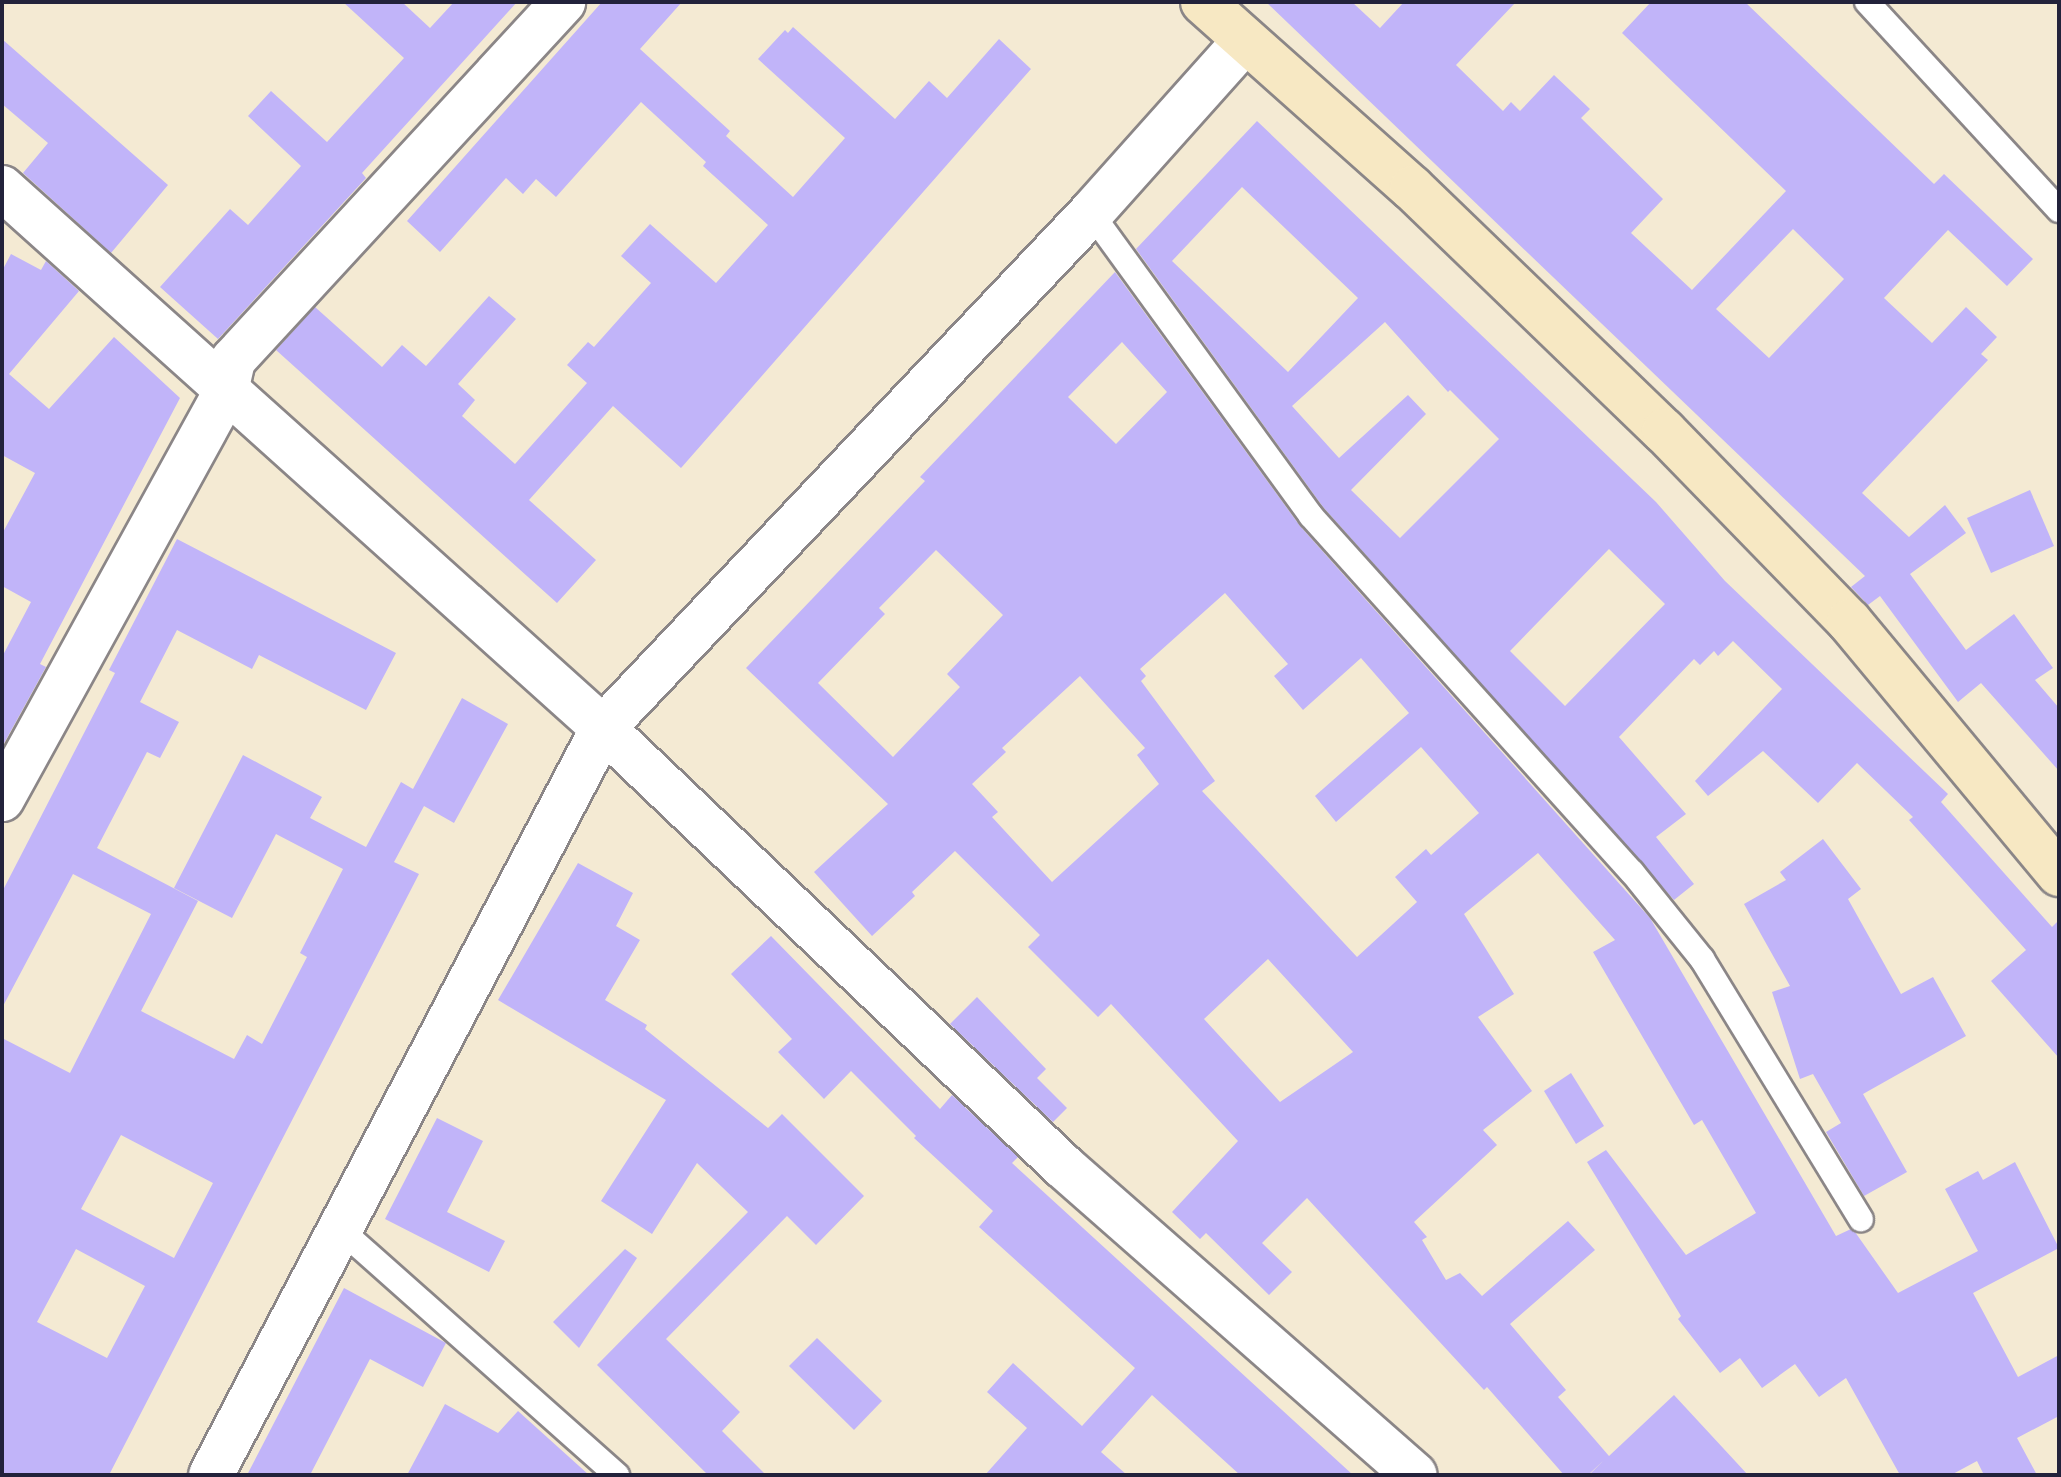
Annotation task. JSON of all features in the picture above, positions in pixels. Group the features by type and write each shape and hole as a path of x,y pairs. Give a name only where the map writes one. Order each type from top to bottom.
{"street":[{"path":"2,799 226,391 233,360 563,2"},
{"path":"1203,2 1244,42 1412,188 1664,431 1849,621 2059,874"},
{"path":"211,1475 342,1231 603,728 1091,213 1244,42"},
{"path":"2,188 603,728 1063,1166 1415,1475"}],"lane":[{"path":"1867,2 2059,210"},
{"path":"1091,213 1311,516 1581,814 1702,959 1861,1219"},
{"path":"342,1231 617,1475"}],"building":[{"path":"343,2 402,2 430,28 454,2 517,2 362,173 366,178 218,339 160,287 230,209 248,225 301,166 248,116 271,91 327,142 404,58"},
{"path":"602,2 682,2 640,49 730,131 726,136 793,197 845,138 758,59 785,30 788,33 793,27 895,119 929,81 947,98 999,39 1031,69 681,468 613,406 529,500 596,560 557,603 276,350 315,307 382,367 402,345 426,366 489,296 516,319 458,384 475,400 462,416 515,464 587,383 567,365 588,342 594,347 651,283 621,256 650,224 716,283 768,225 703,166 706,162 641,102 556,197 536,179 523,194 506,178 440,252 407,221"},
{"path":"1266,2 1352,2 1380,28 1404,2 1516,2 1456,65 1503,111 1511,102 1520,111 1554,75 1590,109 1581,118 1663,199 1631,233 1692,290 1786,191 1622,33 1651,2 1745,2 1934,184 1944,174 2033,259 2007,286 1948,230 1884,298 1932,343 1966,307 1997,337 1981,354 1988,360 1862,493 1909,537 1945,505 1966,533 1910,574 1966,650 2014,614 2053,668 2035,680 2059,708 2059,771 1981,683 1958,702 1880,596 1868,605 1851,587 1865,576","holes":["1793,229 1844,279 1769,358 1716,309"]},
{"path":"2,39 168,185 111,253 23,173 48,143 2,104"},
{"path":"1257,121 1656,502 1725,581 1948,794 1941,802 2052,927 2059,920 2059,1058 1991,981 2026,950 1909,820 1913,817 1857,763 1818,803 1763,751 1708,796 1695,781 1782,689 1733,641 1718,656 1714,651 1700,665 1694,659 1619,737 1686,814 1656,837 1694,884 1674,900 1323,507 1136,249","holes":["1242,187 1358,298 1288,372 1172,261","1385,322 1448,392 1450,390 1499,439 1400,538 1351,490 1426,414 1408,395 1339,458 1292,406","1609,549 1665,604 1565,706 1510,651"]},
{"path":"11,254 41,270 46,261 79,291 9,374 49,409 114,337 180,398 40,664 46,667 2,747 2,657 31,602 2,586 2,534 35,473 2,455 2,271"},
{"path":"1115,272 1300,526 1650,918 1836,1236 1851,1229 1855,1232 1898,1293 1978,1251 1945,1189 1978,1171 1983,1180 2015,1162 2059,1248 1973,1293 2018,1377 2059,1355 2059,1416 2017,1438 2037,1475 1984,1475 1977,1461 1951,1475 1900,1475 1846,1378 1819,1397 1795,1364 1762,1388 1740,1358 1720,1373 1678,1319 1681,1316 1587,1162 1606,1150 1686,1255 1756,1213 1702,1120 1694,1125 1593,952 1615,940 1538,853 1464,914 1514,994 1478,1017 1532,1091 1483,1130 1497,1145 1414,1222 1427,1237 1422,1240 1446,1280 1460,1273 1482,1296 1568,1221 1595,1250 1510,1324 1566,1390 1558,1397 1609,1456 1674,1395 1748,1475 1589,1475 1603,1461 1588,1475 1564,1475 1487,1387 1484,1390 1307,1198 1262,1243 1292,1272 1269,1295 1206,1233 1200,1239 1172,1212 1238,1141 1111,1004 1098,1017 1028,947 1040,935 955,851 912,892 915,896 872,936 814,872 888,804 746,668 925,481 920,477","holes":["1122,342 1167,392 1116,444 1068,397","936,550 1003,615 947,674 960,687 893,757 818,683 885,614 879,608","1225,593 1288,664 1274,676 1303,710 1361,658 1409,713 1315,796 1336,822 1421,747 1479,813 1431,855 1426,849 1395,877 1417,902 1357,957 1202,791 1215,781 1141,681 1146,676 1140,669","1080,676 1145,748 1137,755 1159,784 1052,882 992,817 998,812 972,784 1006,752 1002,748","1268,959 1353,1052 1280,1102 1204,1019"]},
{"path":"2030,490 2054,546 1991,573 1967,518"},
{"path":"177,539 396,653 366,710 259,655 252,669 177,630 140,702 179,722 160,758 147,752 97,848 198,901 141,1011 234,1059 247,1035 262,1044 307,957 300,953 343,869 276,834 232,918 174,888 243,755 322,797 310,818 366,847 401,782 413,789 462,698 508,724 454,823 424,806 394,862 419,874 109,1475 2,1475 2,1038 70,1073 151,914 73,874 2,1008 2,892 115,673 109,670","holes":["121,1135 213,1183 174,1258 81,1209","76,1249 145,1286 107,1358 37,1322"]},
{"path":"1823,839 1861,889 1848,899 1901,994 1933,977 1966,1036 1863,1094 1907,1172 1864,1196 1826,1132 1841,1123 1813,1074 1800,1079 1772,992 1790,986 1744,904 1786,880 1780,872"},
{"path":"578,863 633,893 616,926 640,940 605,1000 647,1025 645,1029 768,1128 782,1114 864,1196 816,1245 787,1216 666,1339 740,1412 722,1431 766,1475 708,1475 597,1365 748,1212 697,1163 652,1234 601,1201 666,1100 498,1000"},
{"path":"771,936 940,1109 952,1095 1018,1157 1012,1163 1353,1475 1240,1475 1152,1395 1101,1452 1127,1475 985,1475 1027,1428 987,1392 1013,1363 1082,1426 1135,1368 979,1227 993,1211 914,1138 916,1136 851,1071 824,1099 778,1052 792,1039 731,974"},
{"path":"977,997 1046,1069 1037,1078 1067,1108 1053,1122 950,1024"},
{"path":"1571,1073 1604,1126 1576,1144 1544,1091"},
{"path":"437,1118 483,1141 447,1212 505,1241 489,1272 385,1219"},
{"path":"625,1249 637,1258 579,1348 553,1322"},
{"path":"344,1288 446,1343 423,1387 370,1359 310,1475 247,1475"},
{"path":"817,1338 882,1401 854,1430 789,1366"},
{"path":"445,1404 498,1433 518,1411 589,1475 407,1475"}]}
